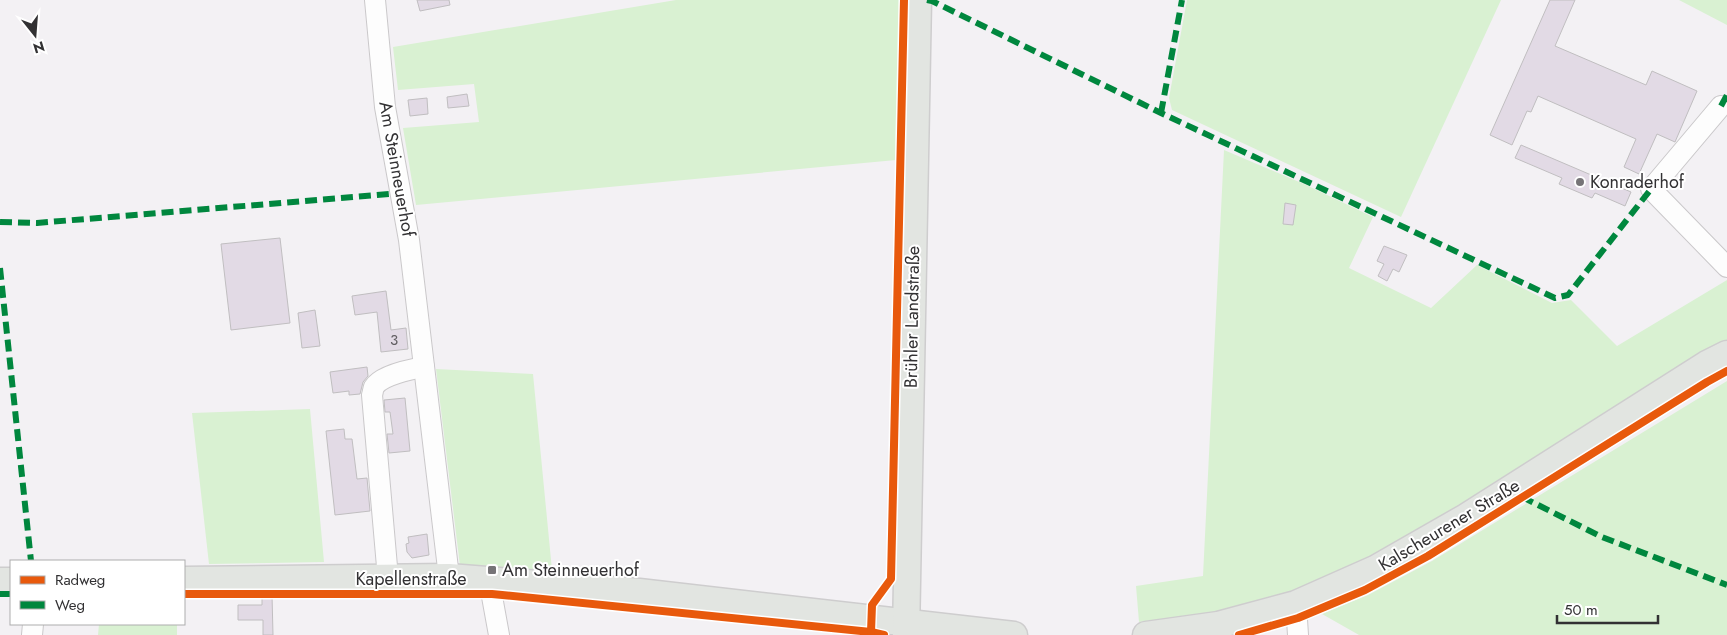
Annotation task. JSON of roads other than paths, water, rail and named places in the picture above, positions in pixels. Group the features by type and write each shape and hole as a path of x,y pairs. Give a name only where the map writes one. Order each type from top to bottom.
{"main road":[{"name":"Brühler Landstraße","path":"906,629 918,0"},
{"name":"Kalscheurener Straße","path":"1146,635 1218,625 1296,604 1387,563 1466,517 1708,364 1727,354"},
{"name":"Kapellenstraße","path":"185,580 449,577 639,592 906,629"},
{"path":"906,629 1014,635"}],"street":[{"name":"Am Steinneuerhof","path":"375,0 385,107 410,240 449,577"},
{"path":"1721,106 1651,189 1727,267"},
{"path":"388,578 372,395 374,386 381,380 405,370 424,367"},
{"path":"489,580 499,635"},
{"path":"1296,604 1298,635"}],"place":[{"name":"Konraderhof","path":"1580,182"},
{"name":"Am Steinneuerhof","path":"492,570"}]}
